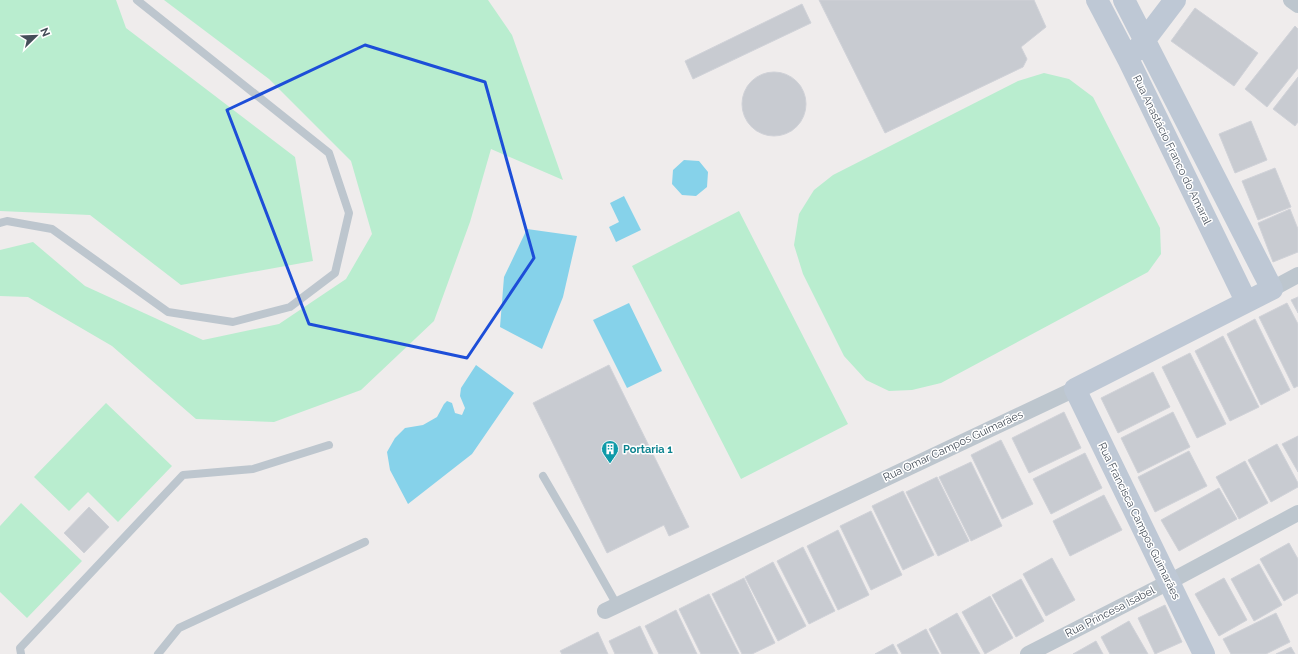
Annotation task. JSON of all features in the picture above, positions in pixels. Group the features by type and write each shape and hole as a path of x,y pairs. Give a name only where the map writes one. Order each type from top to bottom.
{"street":[{"name":"Rua Anastácio Franco do Amaral","path":"1097,0 1129,61 1246,301"},
{"path":"1124,0 1272,289"},
{"path":"1129,61 1175,0"},
{"path":"1291,0 1298,5"},
{"name":"Rua Omar Campos Guimarães","path":"611,608 1074,389 1298,275"},
{"name":"Rua Francisca Campos Guimarães","path":"1074,389 1204,654"},
{"name":"Rua Princesa Isabel","path":"1028,654 1298,514"}],"lane":[{"path":"0,223 7,221 52,229 168,312 233,322 290,307 335,273 349,213 329,153 137,0"},
{"path":"21,654 20,648 183,475 253,468 329,445"},
{"path":"542,476 574,529 611,608"},
{"path":"158,654 179,628 365,542"}],"highlighted area":[{"path":"365,45 485,82 534,258 467,358 309,324 227,110"}],"green space":[{"path":"0,0 116,0 126,28 295,157 313,261 181,285 90,215 0,211"},
{"path":"164,0 488,0 512,35 563,180 491,149 470,222 434,321 361,390 274,422 196,419 112,346 28,297 0,296 0,250 33,242 85,286 203,340 279,324 346,279 372,234 351,161 269,79"},
{"path":"1044,73 1069,79 1093,97 1160,228 1161,254 1148,272 941,383 912,390 889,391 866,380 844,356 803,274 794,245 799,214 814,190 833,175 1018,81"},
{"path":"739,211 848,424 741,479 632,266"},
{"path":"106,403 172,466 118,522 88,492 69,511 34,477"},
{"path":"21,503 82,561 27,618 0,592 0,526"}],"water":[{"path":"684,160 699,161 708,172 707,187 696,196 682,195 672,184 673,170"},
{"path":"624,196 641,230 616,242 609,227 619,222 610,203"},
{"path":"527,229 577,236 563,297 542,349 500,327 504,277"},
{"path":"629,303 662,371 627,388 593,320"},
{"path":"476,365 514,393 472,454 408,504 390,470 387,452 395,438 405,428 423,425 437,417 447,401 452,403 455,413 462,415 465,408 460,396 461,388"}],"building":[{"path":"819,0 1034,0 1046,27 1021,47 1027,59 1023,67 885,133"},
{"path":"802,4 811,23 693,79 685,61"},
{"path":"1195,8 1258,53 1234,86 1171,41"},
{"path":"1295,26 1298,29 1298,68 1267,107 1245,89"},
{"path":"768,72 780,72 797,81 804,92 806,104 804,116 797,127 780,136 768,136 756,131 747,122 742,110 742,98 747,86 756,77"},
{"path":"1298,77 1298,122 1295,126 1273,109"},
{"path":"1251,121 1267,160 1235,173 1219,134"},
{"path":"1275,168 1291,207 1258,220 1242,181"},
{"path":"1290,209 1298,229 1298,252 1273,262 1258,223"},
{"path":"1298,297 1298,313 1291,300"},
{"path":"1287,303 1298,324 1298,386 1294,388 1259,317"},
{"path":"1255,319 1290,390 1261,405 1227,334"},
{"path":"1223,336 1259,407 1230,421 1195,351"},
{"path":"1190,353 1226,424 1197,438 1162,367"},
{"name":"Portaria 1","path":"609,365 689,527 669,536 664,525 607,553 533,403"},
{"path":"1153,372 1170,407 1118,433 1101,398"},
{"path":"1064,412 1081,448 1029,473 1012,438"},
{"path":"1173,412 1190,447 1138,473 1121,438"},
{"path":"1298,436 1298,472 1282,444"},
{"path":"1001,440 1033,504 1002,519 971,455"},
{"path":"1277,444 1298,483 1298,487 1271,502 1248,460"},
{"path":"1189,451 1207,486 1155,512 1138,477"},
{"path":"1085,453 1102,488 1051,514 1033,479"},
{"path":"1245,461 1268,503 1239,519 1216,477"},
{"path":"971,462 1002,526 971,541 939,477"},
{"path":"937,477 969,541 938,556 906,492"},
{"path":"1219,488 1237,519 1179,551 1161,520"},
{"path":"903,491 934,555 903,570 872,506"},
{"path":"1104,495 1122,530 1070,556 1053,521"},
{"path":"89,507 109,527 84,553 64,533"},
{"path":"871,511 902,575 871,590 840,526"},
{"path":"838,530 869,595 838,610 807,546"},
{"path":"1289,543 1298,559 1298,593 1284,601 1260,559"},
{"path":"803,547 835,611 809,624 777,561"},
{"path":"1052,558 1075,600 1046,616 1023,574"},
{"path":"773,562 806,626 778,641 745,577"},
{"path":"1259,564 1282,605 1254,621 1231,579"},
{"path":"744,578 775,643 752,654 742,654 712,594"},
{"path":"1224,578 1247,620 1219,636 1195,594"},
{"path":"1021,579 1044,621 1016,637 992,595"},
{"path":"709,594 739,654 701,654 679,609"},
{"path":"990,596 1013,638 985,654 962,612"},
{"path":"1165,605 1182,642 1155,654 1138,618"},
{"path":"676,610 697,654 659,654 645,626"},
{"path":"957,613 980,654 942,654 929,629"},
{"path":"1276,613 1290,642 1266,654 1231,654 1223,639"},
{"path":"1129,621 1148,654 1110,654 1101,637"},
{"path":"640,626 653,654 615,654 609,641"},
{"path":"926,629 939,654 902,654 897,645"},
{"path":"598,632 608,654 562,654 560,651"},
{"path":"1096,641 1103,654 1073,654"},
{"path":"893,644 898,654 875,654"},
{"path":"1291,647 1295,654 1276,654"}],"place":[{"name":"Portaria 1","path":"610,464"}]}
